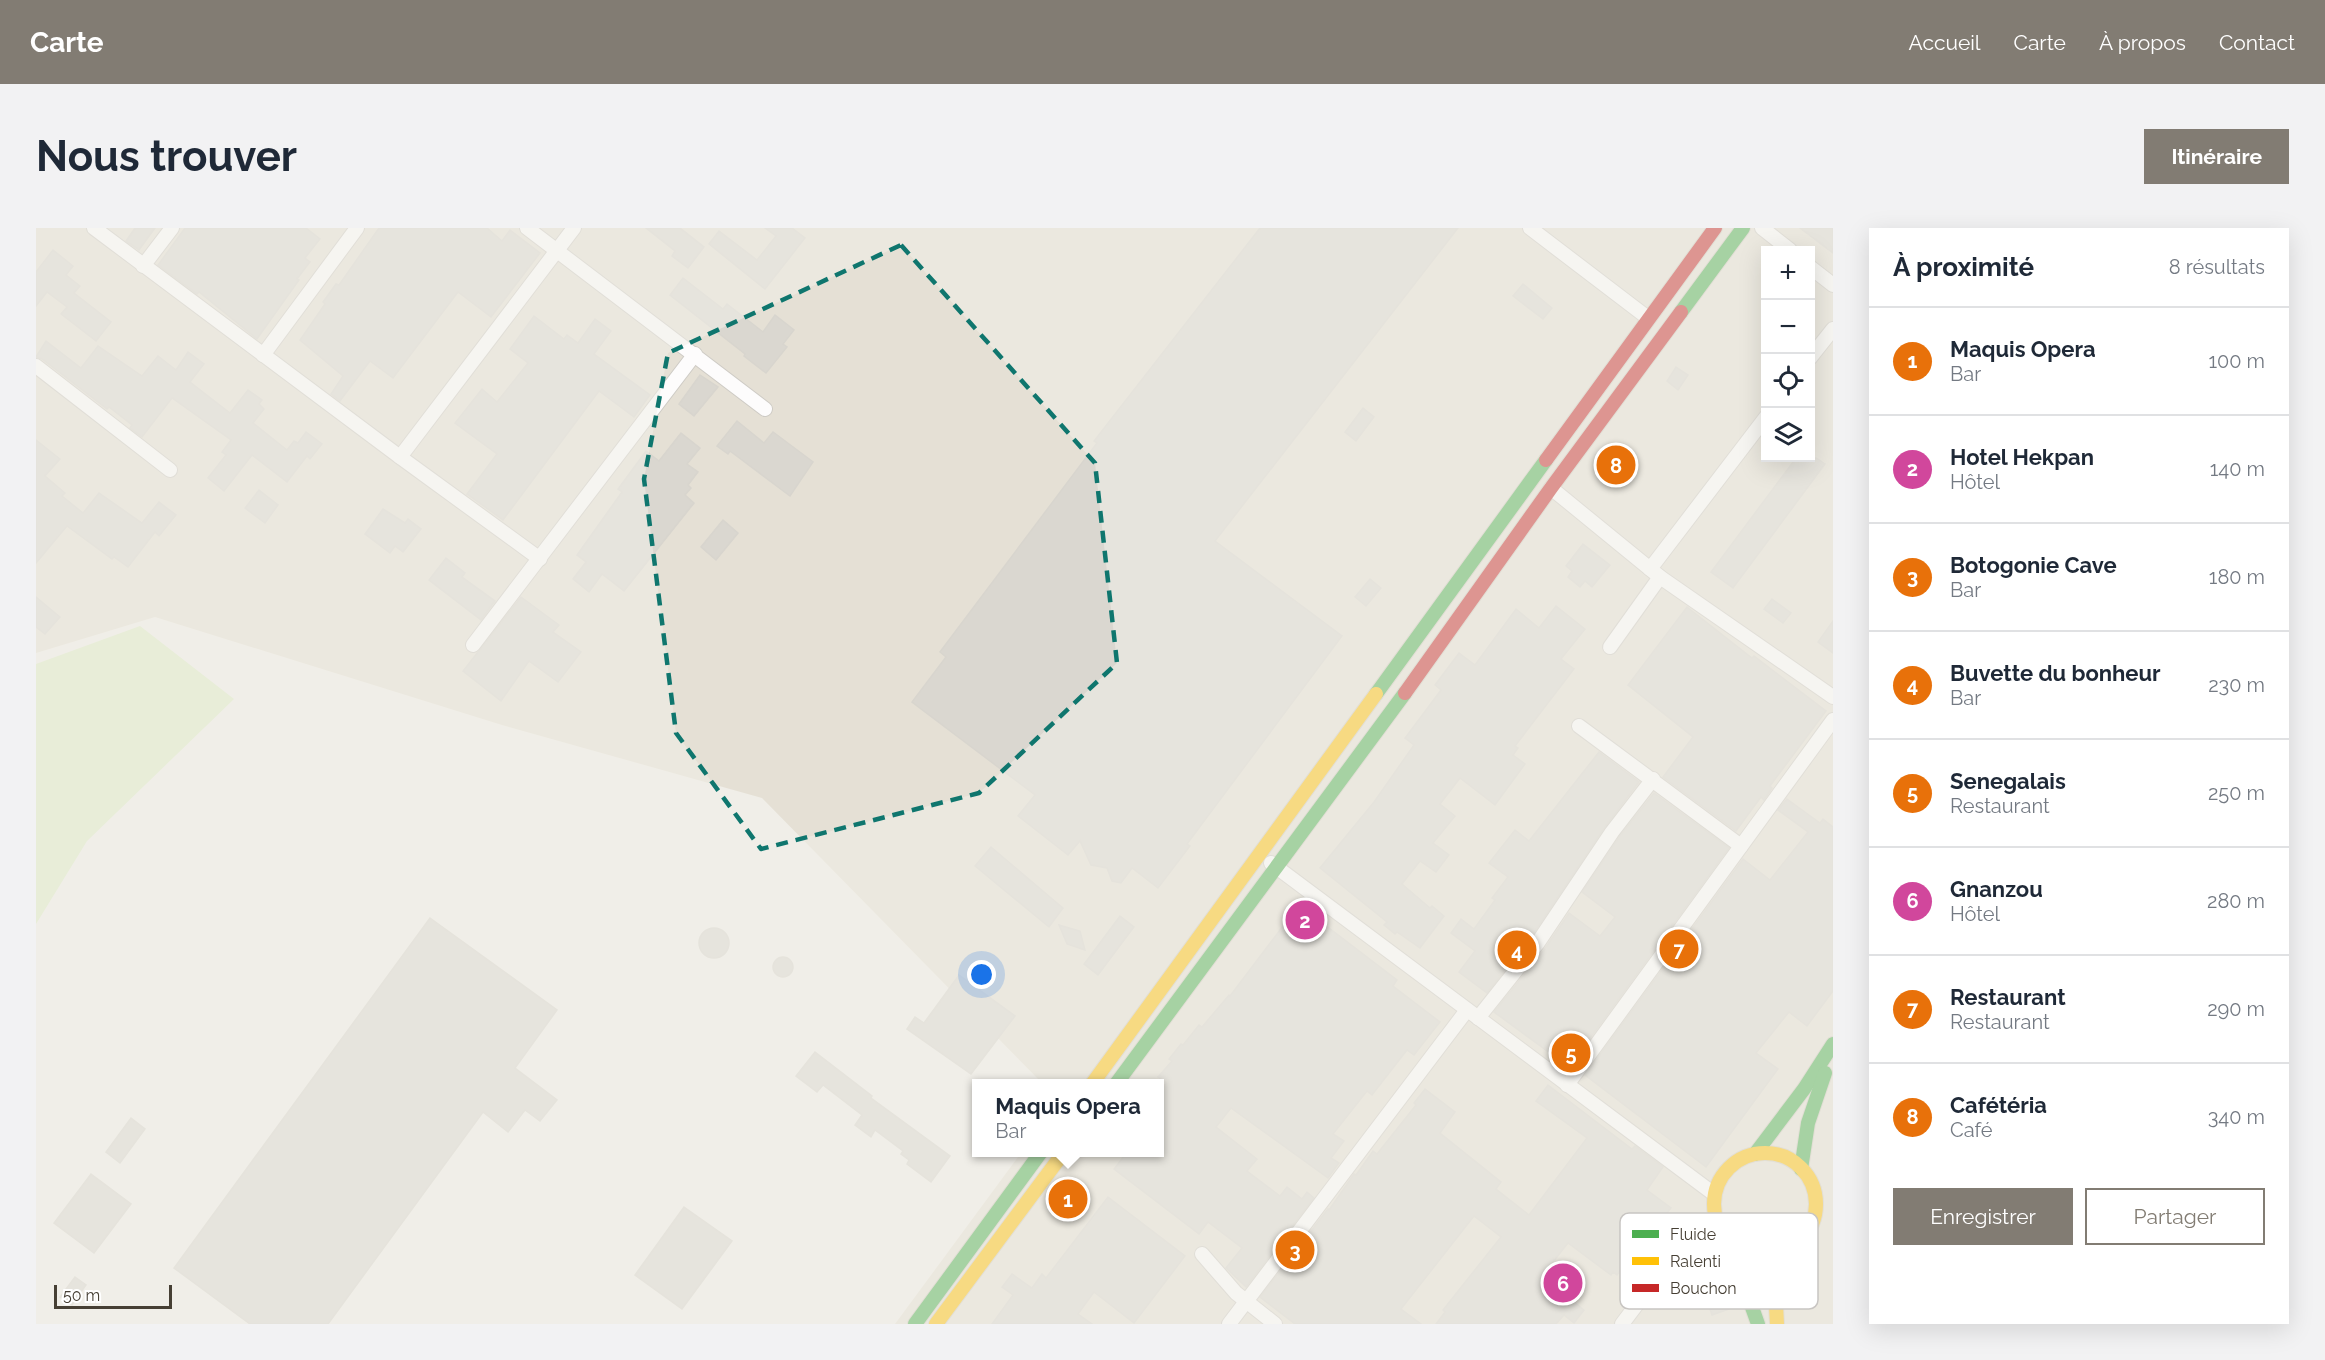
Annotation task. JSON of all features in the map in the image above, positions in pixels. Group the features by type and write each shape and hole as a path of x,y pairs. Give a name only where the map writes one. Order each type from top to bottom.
{"main road":[{"path":"1095,1079 1715,228"},
{"path":"1119,1079 1413,682 1551,488 1743,228"},
{"path":"1755,1154 1798,1097 1833,1044"},
{"path":"1802,1168 1808,1123 1820,1083 1833,1057"},
{"path":"1714,1213 1714,1194 1717,1184 1728,1167 1736,1161 1755,1154 1775,1154 1785,1157 1802,1168 1808,1176 1815,1195 1815,1213"},
{"path":"915,1324 1037,1157"},
{"path":"936,1324 1060,1157"},
{"path":"1753,1309 1758,1324"},
{"path":"1776,1309 1777,1324"}],"street":[{"path":"94,228 540,559"},
{"path":"143,266 172,228"},
{"path":"263,355 357,228"},
{"path":"527,228 765,409"},
{"path":"400,457 574,228"},
{"path":"1530,228 1648,318"},
{"path":"1762,228 1785,246"},
{"path":"1815,271 1833,285"},
{"path":"1813,354 1833,329"},
{"path":"473,645 695,354"},
{"path":"36,366 170,470"},
{"path":"1610,647 1655,573 1761,424"},
{"path":"1551,488 1655,573 1833,697"},
{"path":"1567,1085 1833,720"},
{"path":"1579,726 1741,846"},
{"path":"1229,1324 1473,1014 1537,944 1612,832 1653,779"},
{"path":"1260,854 1714,1194"},
{"path":"1202,1254 1225,1281 1275,1324"},
{"path":"1622,1324 1633,1309"}],"highlighted area":[{"path":"901,245 1095,463 1117,663 979,793 761,849 676,733 644,479 668,353"}],"shaded area":[{"path":"36,228 1833,228 1833,1324 895,1324 1018,1157 1164,1157 1164,1079 1038,1079 762,798 502,725 155,617 36,653"}],"green space":[{"path":"140,626 234,699 87,841 36,924 36,664"}],"building":[{"path":"135,228 155,228 139,250 126,241"},
{"path":"185,228 306,228 320,239 305,258 310,262 297,279 299,280 257,339 199,292 197,294 158,265"},
{"path":"379,228 487,228 502,241 510,230 540,253 491,317 458,292 393,378 370,361 340,401 331,394 343,376 300,340 325,304 323,302 336,284 339,285"},
{"path":"646,228 680,228 704,247 688,268 672,256 675,251"},
{"path":"765,228 792,228 805,238 765,289 709,244 719,231 757,260 776,236"},
{"path":"1260,228 1458,228 1215,541 1342,636 1187,844 1190,846 1158,888 1132,868 1121,883 1112,881 1107,868 1091,865 1080,841 1068,855 1018,816 1035,795 912,702 946,657 940,652 1097,443 1094,441"},
{"path":"1800,228 1833,228 1833,253"},
{"path":"53,250 73,266 66,275 80,286 74,293 111,322 96,341 61,314 67,307 47,292 36,306 36,272"},
{"path":"683,278 723,309 727,304 763,332 775,315 794,330 783,344 787,347 766,373 670,295"},
{"path":"1523,284 1552,308 1543,319 1513,296"},
{"path":"534,316 564,339 567,335 578,343 595,319 611,331 594,354 650,395 634,417 599,391 503,520 467,494 497,454 455,423 482,389 497,402 528,363 510,349"},
{"path":"46,341 81,368 98,346 142,376 158,356 176,370 188,352 204,364 190,382 230,413 248,390 262,400 259,404 264,409 253,423 287,450 294,441 298,443 306,432 322,444 310,459 307,456 287,482 252,455 224,491 208,478 226,455 222,452 231,440 172,398 142,437 130,428 132,425 109,407 107,409 42,359 36,357"},
{"path":"1676,367 1688,375 1678,390 1667,381"},
{"path":"700,375 718,387 694,416 679,404"},
{"path":"1363,408 1374,417 1356,441 1345,432"},
{"path":"737,421 764,443 773,432 813,462 790,496 730,451 728,454 717,446"},
{"path":"681,433 700,448 687,464 698,472 688,485 691,488 685,495 694,503 624,591 602,574 589,592 573,579 586,562 577,555 622,492 618,489 646,451 659,461"},
{"path":"36,440 60,459 45,476 65,493 62,496 83,513 99,493 142,523 159,502 176,515 159,536 155,532 128,567 114,557 112,559 67,526 36,563"},
{"path":"1816,458 1825,464 1733,588 1711,572 1793,462 1815,462"},
{"path":"259,490 278,505 265,523 245,508"},
{"path":"383,509 405,523 408,519 421,529 403,552 395,546 390,553 365,534"},
{"path":"723,520 738,533 716,560 701,547"},
{"path":"1583,544 1610,565 1592,587 1585,581 1580,587 1568,577 1572,571 1566,566"},
{"path":"446,558 465,573 462,577 495,601 481,620 429,580"},
{"path":"1370,579 1381,588 1366,606 1355,597"},
{"path":"36,597 60,617 45,634 36,627"},
{"path":"521,597 559,625 553,632 581,652 558,682 529,661 501,701 463,671"},
{"path":"1772,599 1791,613 1783,623 1764,609"},
{"path":"1556,606 1585,629 1561,659 1574,669 1515,746 1518,748 1513,755 1525,764 1495,805 1460,778 1440,804 1455,816 1433,843 1449,855 1436,872 1420,861 1402,884 1430,908 1432,906 1444,916 1420,948 1397,932 1395,934 1384,925 1387,922 1320,868 1374,802 1414,745 1405,738 1441,690 1435,685 1459,653 1475,665 1516,609 1539,628"},
{"path":"1687,607 1752,658 1754,656 1826,711 1770,786 1772,788 1764,800 1761,797 1736,831 1663,777 1693,737 1628,685"},
{"path":"1833,621 1833,653 1818,642"},
{"path":"1599,752 1639,782 1605,827 1530,939 1487,993 1459,972 1475,951 1451,933 1461,919 1474,929 1495,900 1492,898 1508,877 1489,863 1515,830 1529,841"},
{"path":"1654,793 1729,848 1569,1067 1494,1012 1544,950 1569,913 1600,936 1615,917 1582,892 1619,837"},
{"path":"1787,799 1820,823 1823,819 1833,827 1833,991 1807,1026 1789,1012 1756,1053 1778,1069 1706,1167 1585,1075 1743,859 1770,880 1808,832 1778,810"},
{"path":"991,847 1063,908 1049,927 975,866"},
{"path":"1299,905 1397,980 1393,986 1440,1022 1414,1055 1407,1050 1372,1095 1367,1091 1333,1134 1344,1141 1331,1158 1339,1163 1328,1178 1231,1108 1216,1127 1257,1159 1247,1171 1280,1196 1287,1187 1302,1199 1307,1192 1314,1198 1246,1287 1226,1268 1242,1248 1208,1222 1199,1234 1114,1169 1123,1157 1164,1157 1164,1086 1166,1083 1164,1079 1158,1077 1172,1061 1169,1059 1181,1044 1183,1045 1199,1025 1202,1027 1230,996"},
{"path":"1120,916 1134,927 1098,975 1084,964"},
{"path":"430,918 557,1010 515,1068 557,1100 540,1121 525,1110 508,1132 483,1112 328,1324 250,1324 174,1268"},
{"path":"1059,925 1080,931 1085,950 1067,944"},
{"path":"714,928 725,932 729,943 725,954 714,958 703,954 699,943 703,932"},
{"path":"779,957 787,957 793,963 793,971 787,977 779,977 773,971 773,963"},
{"path":"959,975 1015,1016 971,1074 907,1029 915,1017 924,1023"},
{"path":"815,1052 872,1096 871,1098 950,1156 931,1182 907,1164 909,1160 901,1154 903,1151 875,1130 871,1137 855,1125 862,1115 823,1085 817,1092 796,1076"},
{"path":"1548,1085 1632,1149 1635,1146 1663,1167 1647,1190 1671,1208 1667,1213 1620,1213 1620,1271 1617,1275 1613,1272 1611,1275 1568,1243 1542,1276 1584,1310 1574,1323 1564,1315 1556,1324 1436,1324 1445,1312 1443,1310 1501,1237 1474,1216 1401,1309 1421,1324 1295,1324 1260,1297 1329,1210 1354,1174 1356,1175 1373,1151 1377,1154 1416,1105 1414,1103 1425,1089 1455,1112 1440,1133 1501,1182 1496,1189 1529,1215 1587,1138 1536,1101"},
{"path":"131,1118 145,1129 120,1163 106,1152"},
{"path":"91,1174 131,1204 94,1253 54,1223"},
{"path":"1069,1187 1080,1195 1069,1210 1058,1203"},
{"path":"1108,1197 1185,1256 1134,1323 1094,1292 1078,1314 1092,1324 992,1324 1013,1295 1002,1287 1012,1274 1032,1288 1042,1274 1046,1278"},
{"path":"684,1207 732,1241 682,1309 635,1275"},
{"path":"75,1277 86,1285 72,1305 60,1297"},
{"path":"1710,1309 1729,1309 1712,1315"}],"traffic: fast":[{"path":"1681,312 1743,228"},
{"path":"1376,694 1546,460"},
{"path":"1120,1079 1405,693"},
{"path":"1755,1154 1804,1089 1833,1044"},
{"path":"1801,1169 1808,1123 1825,1073"},
{"path":"915,1324 1037,1157"},
{"path":"1753,1309 1758,1324"}],"traffic: slow":[{"path":"1096,1079 1376,694"},
{"path":"1715,1213 1715,1194 1722,1175 1736,1161 1765,1153 1794,1161 1808,1175 1816,1204"},
{"path":"936,1324 1060,1157"},
{"path":"1815,1213 1816,1204"},
{"path":"1776,1309 1777,1324"}],"traffic: jam":[{"path":"1546,460 1715,228"},
{"path":"1405,693 1551,488 1681,312"}],"place":[{"name":"Cafétéria","path":"1616,465"},
{"name":"Hotel Hekpan","path":"1305,920"},
{"name":"Restaurant","path":"1679,949"},
{"name":"Buvette du bonheur","path":"1517,950"},
{"name":"Senegalais","path":"1571,1053"},
{"name":"Maquis Opera","path":"1068,1199"},
{"name":"Botogonie Cave","path":"1295,1250"},
{"name":"Gnanzou","path":"1563,1283"}]}
